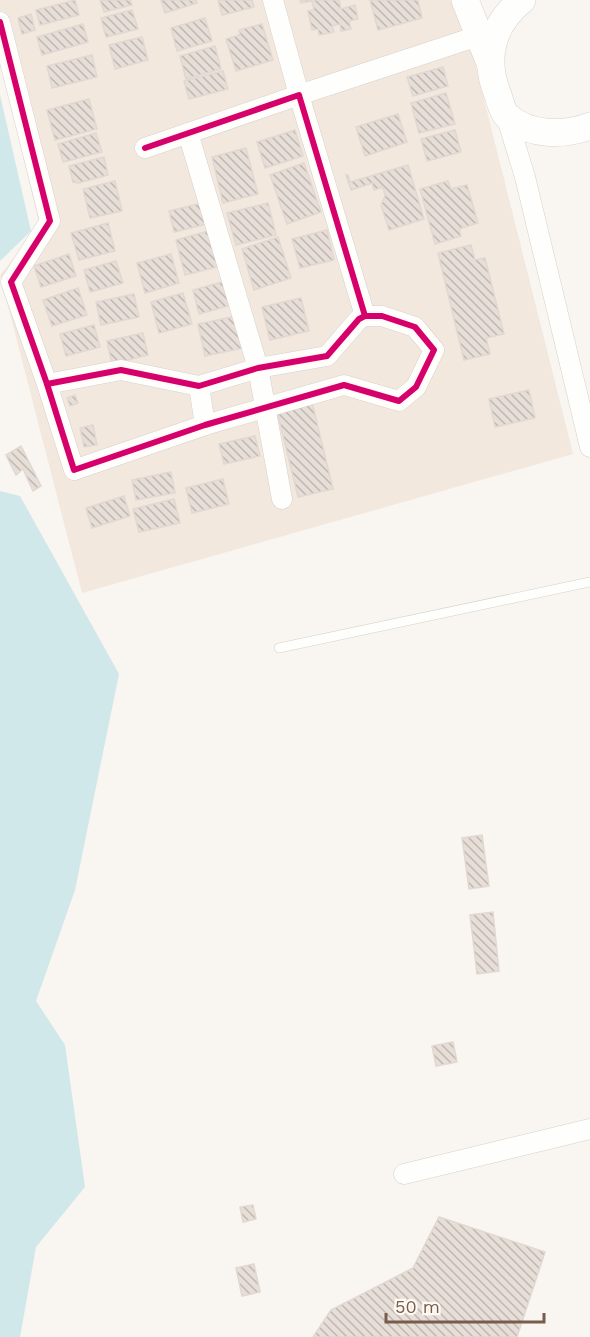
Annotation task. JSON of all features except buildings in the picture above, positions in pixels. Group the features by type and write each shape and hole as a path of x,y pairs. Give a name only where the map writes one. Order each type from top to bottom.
{"main road":[{"path":"465,0 490,63 494,86 506,115 528,130 574,132 590,126"},
{"path":"490,63 493,38 498,28 504,17 522,0"}],"street":[{"path":"273,0 365,316"},
{"path":"0,22 50,221 11,282 74,470 205,425 344,385 399,401 416,387 434,350 415,327 382,316 365,316 359,319 327,356 258,368 199,386 121,370 47,384"},
{"path":"145,148 478,36"},
{"path":"506,115 525,177 590,447"},
{"path":"189,133 258,368 282,499"},
{"path":"199,386 205,425"},
{"path":"404,1174 590,1130"}],"lane":[{"path":"279,648 590,582"}],"shaded area":[{"path":"0,0 455,0 474,59 573,454 82,593 0,275 40,227 0,59"}],"water":[{"path":"0,95 31,231 0,261"},
{"path":"0,491 20,496 119,674 75,890 36,1001 65,1045 85,1187 36,1247 20,1337 0,1337"}],"cycle path":[{"path":"0,22 50,221 11,282 47,384"},
{"path":"145,148 299,95 365,316"},
{"path":"365,316 382,316 415,327 434,350 416,387 399,401 344,385 205,425 74,470 47,384 121,370 199,386 258,368 327,356 359,319 365,316"}]}
